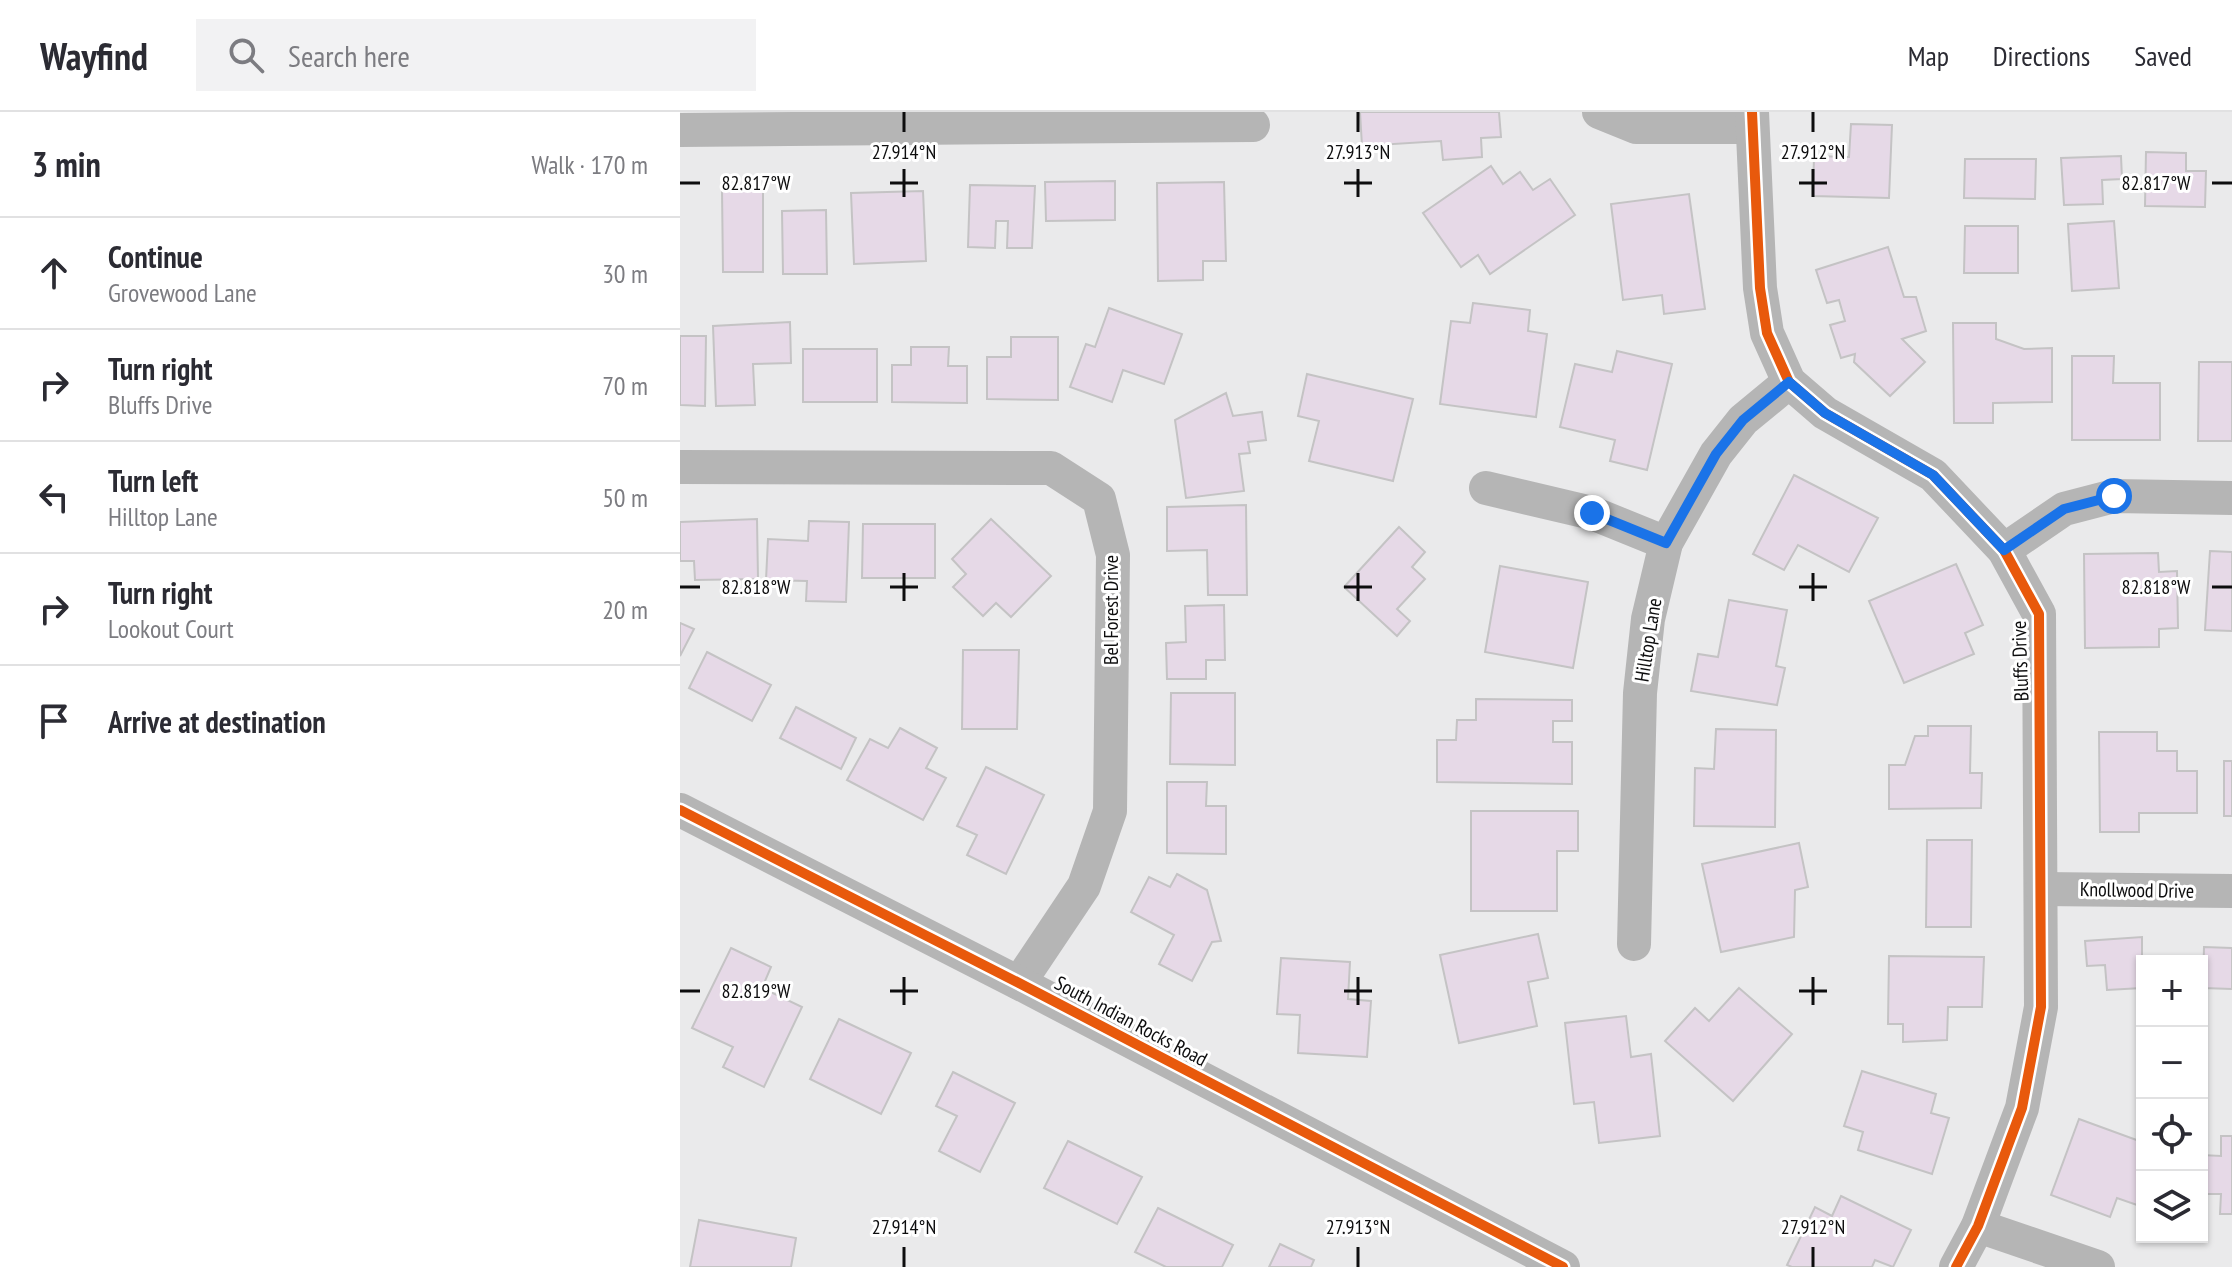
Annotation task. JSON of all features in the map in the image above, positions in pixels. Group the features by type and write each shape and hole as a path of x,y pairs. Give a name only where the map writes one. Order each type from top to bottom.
{"street":[{"path":"1599,112 1636,127 1752,120"},
{"name":"Bluffs Drive","path":"1752,120 1760,288 1767,333 1789,382 1825,413 1933,475 2004,550 2039,614 2041,1007 2022,1108 1978,1226 1956,1267"},
{"path":"680,130 1253,125"},
{"name":"Hilltop Lane","path":"1634,944 1640,693 1648,619 1666,543 1716,454 1743,420 1789,382"},
{"name":"Bel Forest Drive","path":"680,467 1051,468 1099,499 1113,555 1110,811 1084,886 1019,983"},
{"path":"1486,488 1592,513 1666,543"},
{"path":"2004,550 2064,509 2114,496 2232,498"},
{"name":"South Indian Rocks Road","path":"680,810 1563,1267"},
{"name":"Knollwood Drive","path":"2042,889 2232,891"},
{"path":"1978,1226 2098,1267"}],"building":[{"path":"1360,112 1499,112 1501,137 1481,138 1482,157 1443,160 1441,141 1362,146"},
{"path":"1851,124 1892,125 1889,198 1813,196 1814,156 1849,157"},
{"path":"2146,152 2186,153 2186,171 2206,171 2205,207 2145,206"},
{"path":"2121,156 2122,179 2102,180 2103,204 2064,205 2061,158"},
{"path":"1965,159 2036,159 2035,199 1964,198"},
{"path":"1491,166 1503,184 1520,172 1533,190 1550,179 1575,215 1490,274 1478,255 1461,267 1423,213"},
{"path":"1115,181 1115,220 1046,221 1045,182"},
{"path":"1224,182 1226,261 1203,261 1203,280 1158,281 1157,183"},
{"path":"970,185 1035,186 1032,248 1007,248 1008,221 996,221 995,248 968,247"},
{"path":"722,190 763,190 763,272 723,272"},
{"path":"923,191 926,261 854,264 851,193"},
{"path":"1689,194 1705,309 1664,314 1662,295 1623,300 1611,204"},
{"path":"826,210 827,274 783,274 782,211"},
{"path":"2114,221 2119,288 2072,291 2068,224"},
{"path":"1965,226 2018,226 2018,273 1964,273"},
{"path":"1888,247 1904,297 1916,297 1926,331 1902,339 1925,362 1890,396 1854,362 1855,354 1841,358 1830,325 1845,321 1839,300 1827,303 1816,270"},
{"path":"1473,303 1530,310 1528,331 1547,334 1536,417 1440,404 1451,321 1470,323"},
{"path":"1109,308 1182,334 1164,384 1123,370 1112,402 1070,387 1086,344 1095,347"},
{"path":"790,322 791,363 753,364 755,405 716,406 713,326"},
{"path":"1953,323 1996,323 1996,339 2024,349 2052,348 2052,402 1993,403 1993,423 1954,423"},
{"path":"680,336 706,336 705,406 680,405"},
{"path":"1011,337 1058,337 1058,400 987,399 987,357 1011,357"},
{"path":"911,347 949,347 948,366 967,366 967,403 892,402 892,365 911,365"},
{"path":"803,349 877,349 877,402 803,402"},
{"path":"1617,351 1672,364 1647,470 1610,461 1615,440 1560,427 1575,364 1612,372"},
{"path":"2072,356 2114,356 2113,383 2160,383 2160,440 2072,440"},
{"path":"2199,362 2232,362 2232,441 2198,441"},
{"path":"1307,374 1413,399 1393,481 1309,461 1319,421 1298,416"},
{"path":"1226,393 1233,416 1262,412 1266,440 1248,442 1250,453 1239,454 1244,491 1186,498 1175,420"},
{"path":"1794,475 1878,518 1849,572 1798,545 1784,570 1753,554"},
{"path":"1246,505 1247,595 1208,595 1207,550 1167,551 1167,507"},
{"path":"757,519 758,579 695,580 694,561 680,561 680,522"},
{"path":"991,519 1051,576 1011,617 996,603 983,616 953,587 966,574 952,559"},
{"path":"809,521 849,522 846,602 806,601 807,581 766,580 768,539 808,541"},
{"path":"863,524 935,524 935,578 862,578"},
{"path":"1399,527 1425,552 1412,567 1425,579 1397,609 1410,621 1397,636 1344,587"},
{"path":"2210,551 2232,552 2232,631 2205,630"},
{"path":"2158,553 2159,572 2177,571 2178,628 2159,629 2159,647 2085,648 2084,554"},
{"path":"1956,564 1983,625 1965,633 1974,654 1904,683 1869,601"},
{"path":"1500,566 1588,582 1573,668 1485,652"},
{"path":"1729,600 1787,610 1776,666 1785,668 1777,705 1691,691 1698,654 1718,657"},
{"path":"1224,605 1225,660 1206,660 1206,679 1167,679 1166,643 1186,642 1185,606"},
{"path":"680,623 694,629 680,656"},
{"path":"963,650 1019,650 1017,729 962,729"},
{"path":"707,652 771,685 752,721 689,688"},
{"path":"1171,693 1235,693 1235,765 1170,764"},
{"path":"1476,699 1572,700 1572,721 1553,721 1553,742 1572,742 1572,784 1437,782 1437,740 1456,740 1457,720 1476,720"},
{"path":"796,707 856,738 841,769 780,738"},
{"path":"1928,726 1971,726 1970,773 1982,773 1981,808 1889,809 1889,765 1905,765 1915,736 1928,736"},
{"path":"900,728 937,748 926,768 946,778 923,820 847,780 870,739 888,748"},
{"path":"1716,729 1776,730 1775,827 1694,826 1695,768 1714,769"},
{"path":"2099,732 2157,732 2157,751 2177,751 2177,771 2197,771 2197,813 2139,813 2139,832 2100,832"},
{"path":"2224,761 2232,761 2232,816 2224,816"},
{"path":"986,767 1044,795 1006,874 967,855 977,835 957,826"},
{"path":"1167,782 1207,782 1206,806 1226,806 1226,854 1167,853"},
{"path":"1471,811 1578,811 1578,851 1557,851 1557,911 1471,911"},
{"path":"1927,840 1972,840 1971,927 1926,927"},
{"path":"1799,843 1808,887 1795,890 1794,937 1721,952 1702,864"},
{"path":"1177,874 1207,890 1221,941 1212,942 1192,981 1159,964 1174,935 1131,912 1149,877 1170,887"},
{"path":"1538,934 1548,978 1528,982 1537,1026 1459,1043 1440,955"},
{"path":"2142,937 2142,955 2136,955 2136,988 2107,990 2105,965 2087,966 2085,941"},
{"path":"2204,947 2232,948 2232,989 2208,988 2208,955 2204,955"},
{"path":"731,948 771,967 762,988 802,1007 764,1087 723,1067 733,1047 692,1028"},
{"path":"1889,956 1984,957 1982,1007 1948,1007 1947,1040 1903,1042 1903,1024 1888,1024"},
{"path":"1281,958 1350,962 1348,999 1371,1001 1367,1057 1298,1053 1300,1015 1277,1014"},
{"path":"1739,988 1792,1034 1733,1101 1665,1041 1695,1008 1709,1021"},
{"path":"1626,1016 1631,1057 1651,1054 1660,1136 1599,1143 1594,1102 1574,1104 1565,1023"},
{"path":"839,1019 911,1053 881,1114 810,1079"},
{"path":"1862,1071 1936,1094 1931,1113 1949,1118 1932,1174 1858,1150 1863,1132 1844,1126"},
{"path":"953,1072 1015,1103 980,1172 939,1151 957,1116 936,1106"},
{"path":"2079,1119 2136,1140 2136,1205 2117,1198 2110,1217 2051,1195"},
{"path":"2221,1136 2232,1136 2232,1214 2220,1214 2221,1194 2208,1194 2208,1155 2221,1156"},
{"path":"1068,1141 1142,1177 1117,1224 1044,1188"},
{"path":"1841,1196 1911,1230 1893,1267 1875,1260 1872,1267 1787,1265 1815,1207 1832,1216"},
{"path":"1158,1208 1233,1245 1222,1267 1166,1267 1135,1252"},
{"path":"699,1220 796,1238 791,1267 690,1267"},
{"path":"1280,1244 1314,1260 1311,1267 1269,1267"}],"cycle path":[{"path":"1752,112 1760,288 1767,333 1789,382 1825,413 1933,475 2004,550 2039,614 2041,1007 2022,1108 1978,1226 1956,1267"},
{"path":"680,810 1563,1267"}],"route":[{"path":"1592,513 1666,543 1716,454 1743,420 1789,382 1825,413 1933,475 2004,550 2064,509 2114,496"}]}
